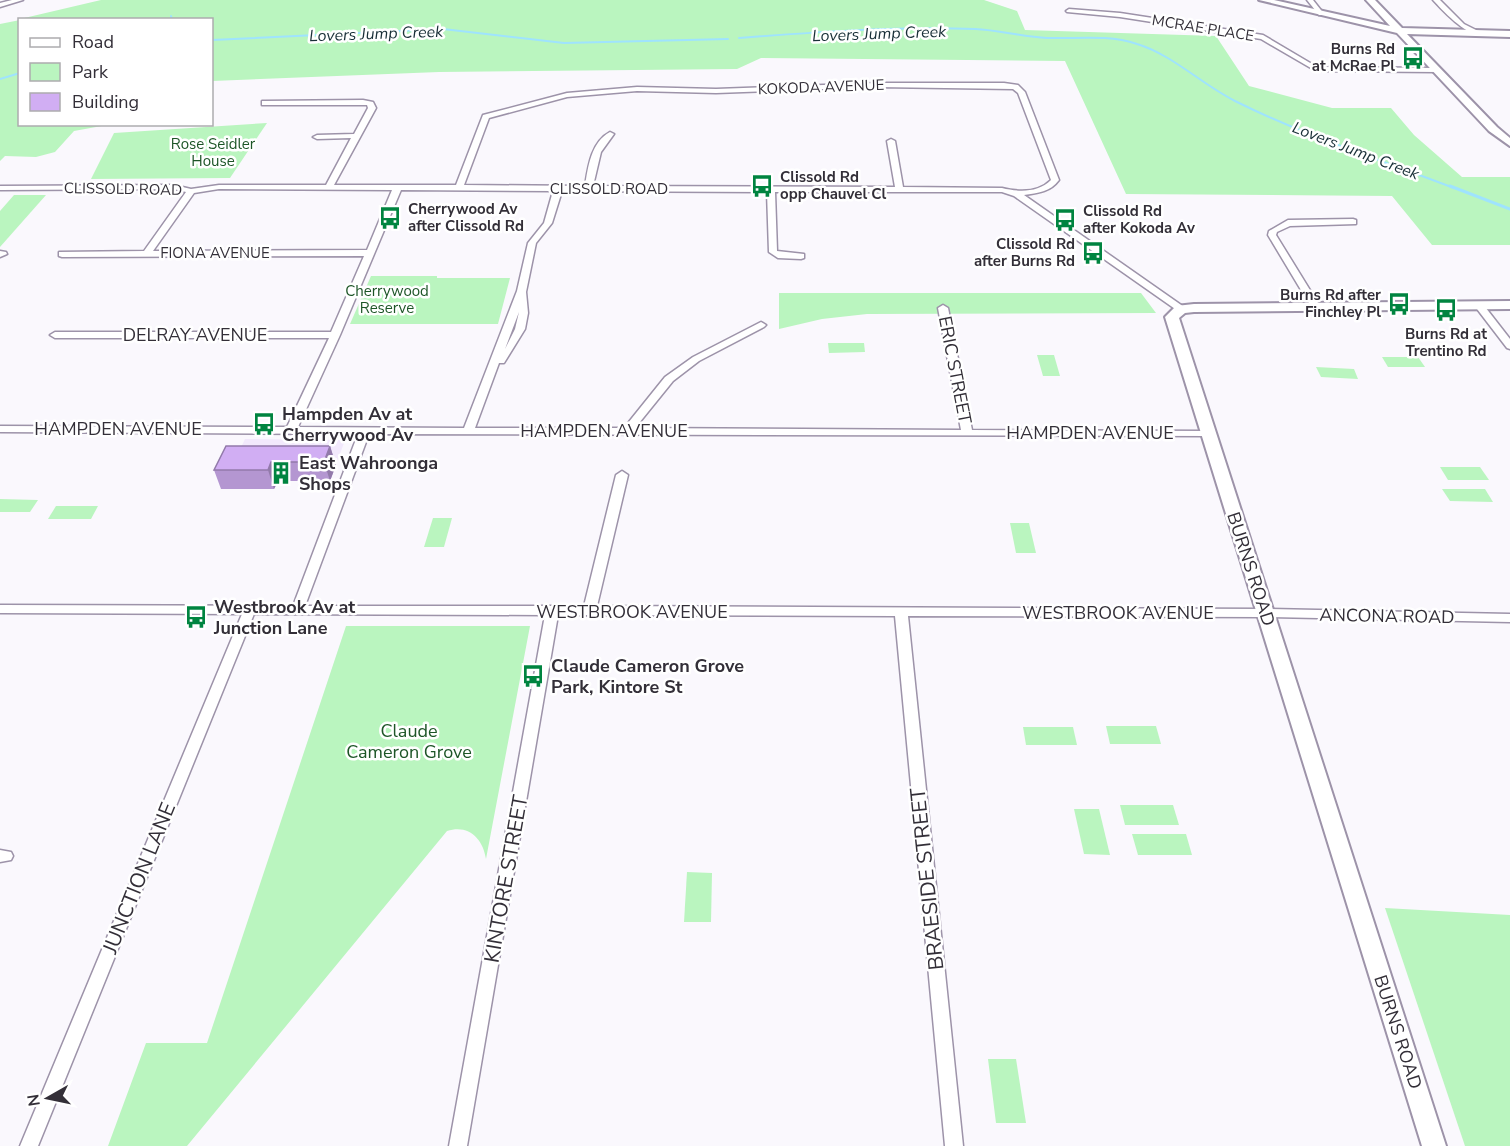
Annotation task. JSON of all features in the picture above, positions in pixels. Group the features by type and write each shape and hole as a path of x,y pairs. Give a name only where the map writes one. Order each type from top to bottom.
{"main road":[{"path":"1263,0 1399,31 1462,29 1481,34 1510,34"},
{"path":"1370,0 1493,129 1510,143"},
{"path":"1358,23 1376,22 1387,17"},
{"path":"1493,129 1510,130"},
{"path":"1181,309 1510,305"},
{"name":"BURNS ROAD","path":"1181,309 1172,317 1434,1146"}],"street":[{"path":"0,4 20,0"},
{"path":"1310,0 1321,14"},
{"path":"1437,0 1462,29"},
{"name":"MCRAE PLACE","path":"1069,11 1120,15 1263,37 1316,69 1437,70"},
{"name":"KOKODA AVENUE","path":"459,189 486,117 567,95 626,90 716,91 878,85 1004,85 1015,87 1021,92 1055,180 1051,186 1041,190 1017,194"},
{"path":"265,104 363,102 370,104 372,108 328,188"},
{"path":"589,189 594,156 603,140 610,134"},
{"path":"317,137 355,136"},
{"path":"891,141 899,189"},
{"name":"CLISSOLD ROAD","path":"0,188 174,187 191,191 203,188 992,189 1017,194 1181,309"},
{"path":"291,430 397,189"},
{"path":"468,431 488,379 519,337 524,309 522,291 532,243 548,223 558,189"},
{"path":"771,189 772,252 778,255 801,256"},
{"path":"147,253 191,191"},
{"path":"1316,308 1272,235 1274,231 1288,223 1353,222"},
{"name":"FIONA AVENUE","path":"62,254 368,253"},
{"path":"1479,305 1510,346"},
{"name":"ERIC STREET","path":"943,308 966,433"},
{"path":"627,431 669,379 696,359 761,325"},
{"name":"DELRAY AVENUE","path":"55,335 334,335"},
{"name":"HAMPDEN AVENUE","path":"0,429 1208,434"},
{"path":"297,611 365,430"},
{"path":"589,612 622,476"},
{"name":"WESTBROOK AVENUE","path":"0,609 1264,613"},
{"name":"JUNCTION LANE","path":"29,1146 250,610"},
{"name":"KINTORE STREET","path":"458,1146 552,612"},
{"name":"BRAESIDE STREET","path":"901,613 954,1146"},
{"name":"ANCONA ROAD","path":"1264,613 1510,618"}],"shaded area":[{"path":"245,439 341,440 344,443 330,481 278,481 274,489 221,489"}],"green space":[{"path":"101,0 984,0 1017,11 1025,30 1216,36 1249,86 1332,108 1391,108 1414,135 1462,177 1510,177 1510,245 1432,245 1392,196 1126,194 1065,61 761,58 737,69 439,72 213,81 213,18 24,18"},
{"path":"18,20 18,126 102,126 74,131 55,152 36,157 5,156 0,161 0,24"},
{"name":"Rose Seidler House","path":"267,123 230,178 91,179 114,133"},
{"path":"14,195 46,195 0,247 0,211"},
{"name":"Cherrywood Reserve","path":"371,276 510,278 498,324 350,324"},
{"path":"779,293 1141,293 1156,313 867,314 822,319 779,329"},
{"path":"828,343 864,343 865,352 829,353"},
{"path":"1037,355 1054,355 1060,376 1043,376"},
{"path":"1382,357 1418,357 1425,367 1388,367"},
{"path":"1316,367 1354,369 1358,379 1321,377"},
{"path":"1440,467 1480,467 1489,480 1448,480"},
{"path":"1442,489 1485,489 1493,502 1450,501"},
{"path":"0,499 38,500 30,512 0,512"},
{"path":"56,506 98,506 91,519 48,519"},
{"path":"433,518 452,518 444,547 424,547"},
{"path":"1010,523 1029,523 1036,553 1016,553"},
{"name":"Claude Cameron Grove","path":"346,626 530,626 486,859 482,845 474,835 462,830 447,831 187,1146 108,1146 146,1043 207,1043"},
{"path":"1106,726 1156,726 1161,744 1110,744"},
{"path":"1023,727 1073,727 1077,745 1026,745"},
{"path":"1120,805 1173,805 1179,825 1125,825"},
{"path":"1074,809 1099,809 1110,855 1084,854"},
{"path":"1132,834 1186,834 1192,855 1138,855"},
{"path":"687,872 712,873 711,922 684,922"},
{"path":"1385,908 1510,915 1510,1146 1465,1146"},
{"path":"988,1059 1016,1059 1026,1123 996,1123"}],"building":[{"path":"226,446 330,446 324,462 271,462 268,470 214,470"}],"waterway":[{"name":"Lovers Jump Creek","path":"739,38 857,30 945,28 984,30 1047,38 1103,38 1126,41 1163,55 1223,94 1262,114 1316,137 1454,188"},
{"name":"Lovers Jump Creek","path":"213,40 443,29 564,43 728,39"},
{"name":"Lovers Jump Creek","path":"0,79 18,74"},
{"name":"Lovers Jump Creek","path":"1450,186 1510,209"}],"place":[{"name":"Burns Rd at McRae Pl","path":"1413,58"},
{"name":"Clissold Rd opp Chauvel Cl","path":"762,186"},
{"name":"Cherrywood Av after Clissold Rd","path":"390,218"},
{"name":"Clissold Rd after Kokoda Av","path":"1065,220"},
{"name":"Clissold Rd after Burns Rd","path":"1093,253"},
{"name":"Burns Rd after Finchley Pl","path":"1399,304"},
{"name":"Burns Rd at Trentino Rd","path":"1446,310"},
{"name":"Hampden Av at Cherrywood Av","path":"264,424"},
{"name":"East Wahroonga Shops","path":"281,473"},
{"name":"Westbrook Av at Junction Lane","path":"196,617"},
{"name":"Claude Cameron Grove Park, Kintore St","path":"533,676"}]}
